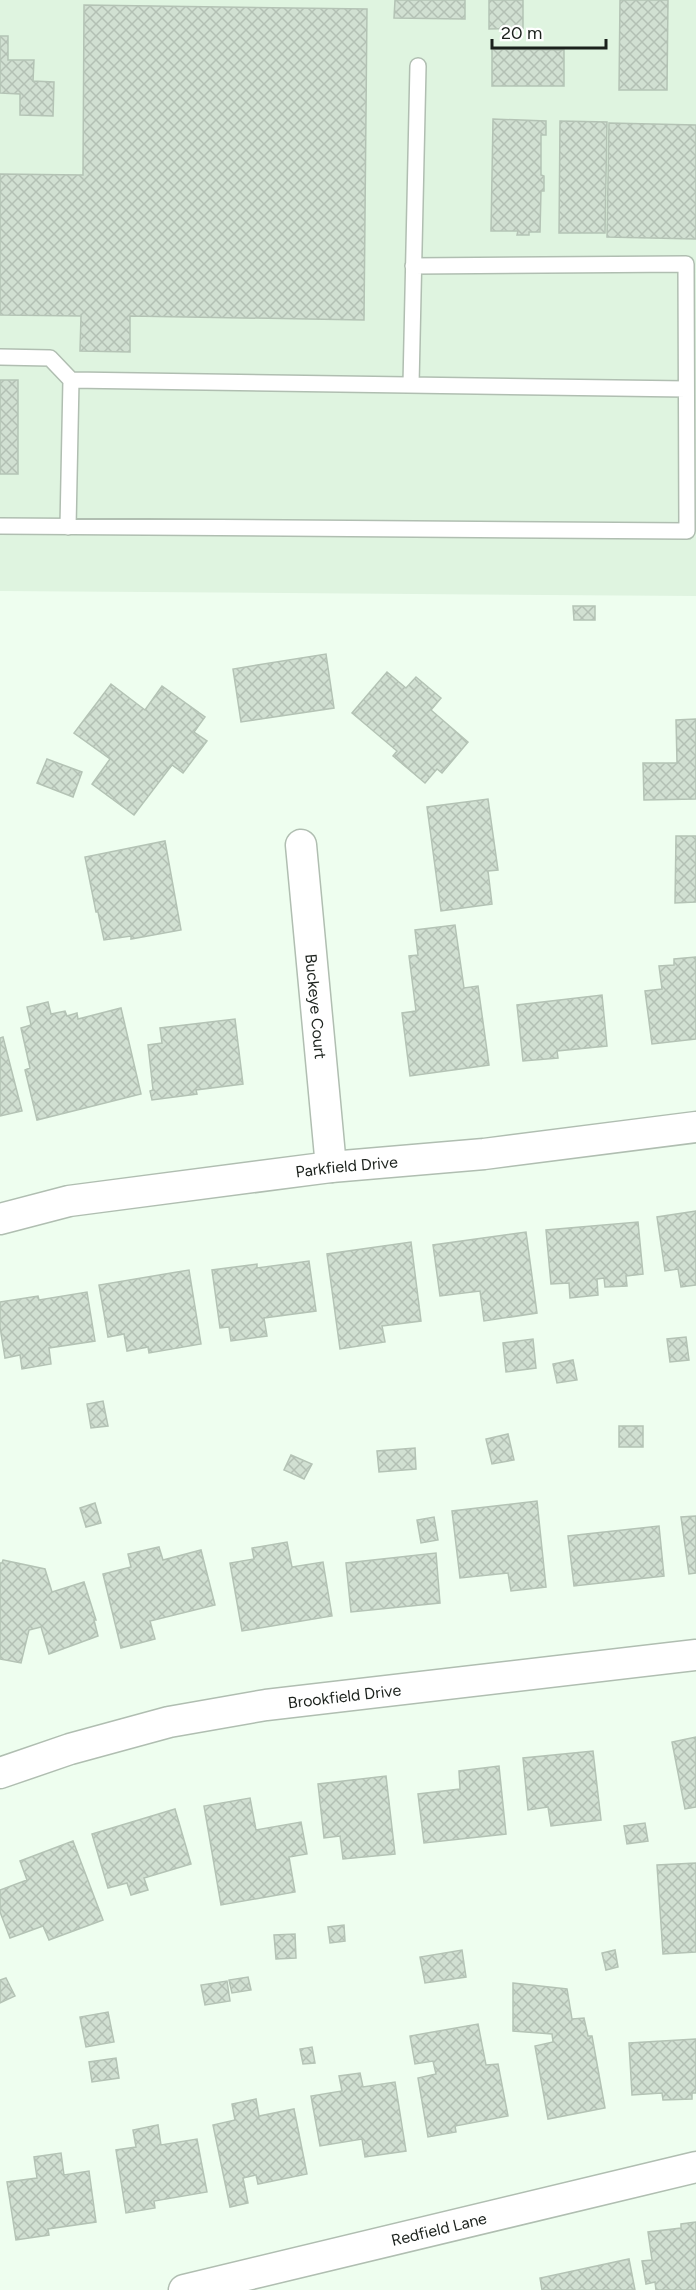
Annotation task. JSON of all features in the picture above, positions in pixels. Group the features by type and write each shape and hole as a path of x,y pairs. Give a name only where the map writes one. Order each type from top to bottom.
{"street":[{"name":"Buckeye Court","path":"301,845 331,1167"},
{"name":"Parkfield Drive","path":"0,1219 69,1201 331,1167 484,1154 696,1127"},
{"name":"Brookfield Drive","path":"0,1773 70,1749 169,1722 266,1705 696,1655"},
{"name":"Redfield Lane","path":"184,2290 696,2167"}],"lane":[{"path":"411,385 418,66"},
{"path":"0,526 687,531 686,389 691,362 686,264 413,266"},
{"path":"0,357 50,358 71,380 68,526"},
{"path":"71,380 686,389"}],"shaded area":[{"path":"0,0 696,0 696,596 0,591"}],"building":[{"path":"395,0 465,0 465,19 394,18"},
{"path":"489,0 523,0 523,28 489,29"},
{"path":"620,0 668,0 667,90 619,90"},
{"path":"84,5 367,9 364,320 130,316 130,352 80,351 81,316 0,315 0,174 83,175"},
{"path":"0,36 8,36 8,60 34,60 33,81 54,82 53,116 20,115 20,94 0,93"},
{"path":"492,49 564,50 564,86 492,86"},
{"path":"493,119 546,121 546,135 541,135 541,175 544,176 544,191 541,191 540,232 517,235 518,231 491,231"},
{"path":"560,121 607,122 605,233 559,233"},
{"path":"609,123 696,125 696,239 607,237"},
{"path":"0,380 18,380 18,474 0,474"},
{"path":"573,606 595,606 595,620 574,620"},
{"path":"326,654 334,708 241,722 233,669"},
{"path":"387,672 406,688 416,677 441,698 431,710 468,742 442,773 437,769 425,783 393,756 397,751 352,713"},
{"path":"111,684 145,710 162,686 205,717 194,732 207,741 183,773 172,765 134,815 92,784 110,759 74,733"},
{"path":"696,719 696,799 644,800 643,763 677,763 676,720"},
{"path":"47,759 82,772 73,797 37,783"},
{"path":"488,799 498,870 488,871 492,904 441,911 427,807"},
{"path":"676,836 696,836 696,902 675,903"},
{"path":"165,841 181,930 131,939 131,936 104,940 85,857"},
{"path":"455,925 464,988 478,986 489,1065 410,1076 402,1013 416,1011 409,956 418,955 415,930"},
{"path":"696,957 696,1039 652,1044 645,991 662,989 659,966 674,965 674,959"},
{"path":"602,995 607,1046 557,1051 558,1058 523,1061 517,1005"},
{"path":"48,1002 51,1014 65,1011 67,1016 77,1013 78,1019 121,1008 141,1094 37,1120 25,1070 30,1068 21,1028 31,1025 27,1007"},
{"path":"235,1019 243,1084 196,1090 197,1094 152,1100 148,1045 162,1043 160,1028"},
{"path":"3,1037 22,1111 0,1116 0,1038"},
{"path":"696,1211 696,1285 681,1287 678,1269 665,1271 657,1217"},
{"path":"638,1222 643,1274 626,1276 627,1286 605,1287 604,1278 597,1279 598,1295 570,1298 569,1283 551,1284 546,1230"},
{"path":"526,1232 537,1313 484,1321 480,1291 440,1296 433,1245"},
{"path":"411,1242 421,1321 382,1326 385,1342 340,1349 327,1254"},
{"path":"309,1261 316,1311 264,1318 267,1336 231,1341 229,1327 220,1328 212,1270 257,1264 257,1268"},
{"path":"189,1270 201,1344 149,1353 148,1347 127,1351 124,1334 108,1337 99,1285"},
{"path":"87,1292 95,1341 49,1348 51,1364 22,1369 20,1355 5,1358 0,1327 0,1302 38,1296 39,1300"},
{"path":"686,1337 689,1360 670,1362 667,1339"},
{"path":"533,1339 536,1368 506,1372 503,1343"},
{"path":"573,1360 577,1380 557,1383 553,1364"},
{"path":"103,1401 108,1426 91,1428 87,1404"},
{"path":"619,1426 643,1426 643,1447 619,1447"},
{"path":"508,1434 514,1460 492,1464 486,1439"},
{"path":"415,1448 416,1469 379,1472 377,1451"},
{"path":"291,1455 312,1464 304,1479 284,1470"},
{"path":"537,1501 546,1587 511,1591 508,1573 460,1578 452,1511"},
{"path":"95,1503 101,1523 86,1527 80,1508"},
{"path":"696,1516 696,1573 689,1574 681,1517"},
{"path":"434,1517 438,1540 421,1543 417,1520"},
{"path":"659,1526 664,1576 574,1586 568,1536"},
{"path":"287,1542 292,1567 323,1562 332,1616 242,1631 230,1563 254,1559 252,1548"},
{"path":"159,1547 163,1560 201,1550 215,1605 150,1621 155,1639 121,1648 103,1574 131,1567 128,1554"},
{"path":"436,1553 440,1603 351,1612 346,1563"},
{"path":"3,1560 45,1569 52,1592 84,1582 96,1620 94,1620 98,1636 49,1654 41,1627 29,1630 21,1663 0,1659 0,1563"},
{"path":"696,1737 696,1807 685,1809 672,1742"},
{"path":"593,1751 601,1820 551,1826 548,1807 528,1810 523,1758"},
{"path":"499,1766 506,1834 424,1843 418,1794 460,1789 459,1771"},
{"path":"386,1776 395,1854 343,1859 340,1836 324,1838 318,1784"},
{"path":"250,1798 256,1830 301,1822 307,1854 289,1857 295,1892 221,1905 204,1806"},
{"path":"175,1809 191,1864 144,1878 148,1890 131,1895 127,1883 108,1888 92,1834"},
{"path":"645,1823 648,1841 627,1844 624,1826"},
{"path":"73,1841 103,1920 49,1940 43,1926 10,1938 0,1912 0,1890 27,1880 20,1861"},
{"path":"696,1863 696,1952 663,1954 657,1865"},
{"path":"344,1925 345,1941 330,1943 328,1927"},
{"path":"295,1934 296,1958 276,1959 274,1935"},
{"path":"462,1950 466,1977 425,1983 420,1957"},
{"path":"615,1950 618,1967 606,1970 602,1953"},
{"path":"248,1977 251,1990 232,1993 229,1980"},
{"path":"6,1978 15,1996 0,2003 0,1980"},
{"path":"227,1981 230,2001 205,2005 201,1985"},
{"path":"513,1983 567,1989 572,2019 584,2018 588,2036 592,2036 605,2108 548,2119 535,2046 553,2042 552,2034 513,2031"},
{"path":"108,2012 114,2042 86,2047 80,2017"},
{"path":"478,2024 486,2065 498,2064 508,2116 455,2126 456,2132 428,2137 418,2078 436,2074 433,2061 415,2064 410,2036"},
{"path":"696,2039 696,2093 692,2093 692,2099 663,2100 662,2093 632,2095 629,2043"},
{"path":"312,2047 315,2063 303,2064 300,2049"},
{"path":"116,2058 119,2078 92,2082 89,2062"},
{"path":"360,2073 363,2087 395,2082 406,2151 365,2157 362,2139 320,2146 311,2096 342,2091 339,2076"},
{"path":"256,2099 259,2116 294,2109 307,2174 258,2184 256,2175 243,2178 248,2203 230,2207 213,2125 235,2120 232,2104"},
{"path":"158,2125 161,2145 197,2139 207,2192 154,2201 155,2208 126,2213 116,2150 136,2147 133,2130"},
{"path":"61,2153 64,2175 89,2171 96,2222 48,2229 49,2235 16,2240 7,2182 37,2178 34,2157"},
{"path":"696,2222 696,2290 656,2290 655,2282 646,2284 642,2261 652,2260 648,2232 681,2228 681,2224"},
{"path":"629,2259 635,2290 542,2290 540,2278"}]}
